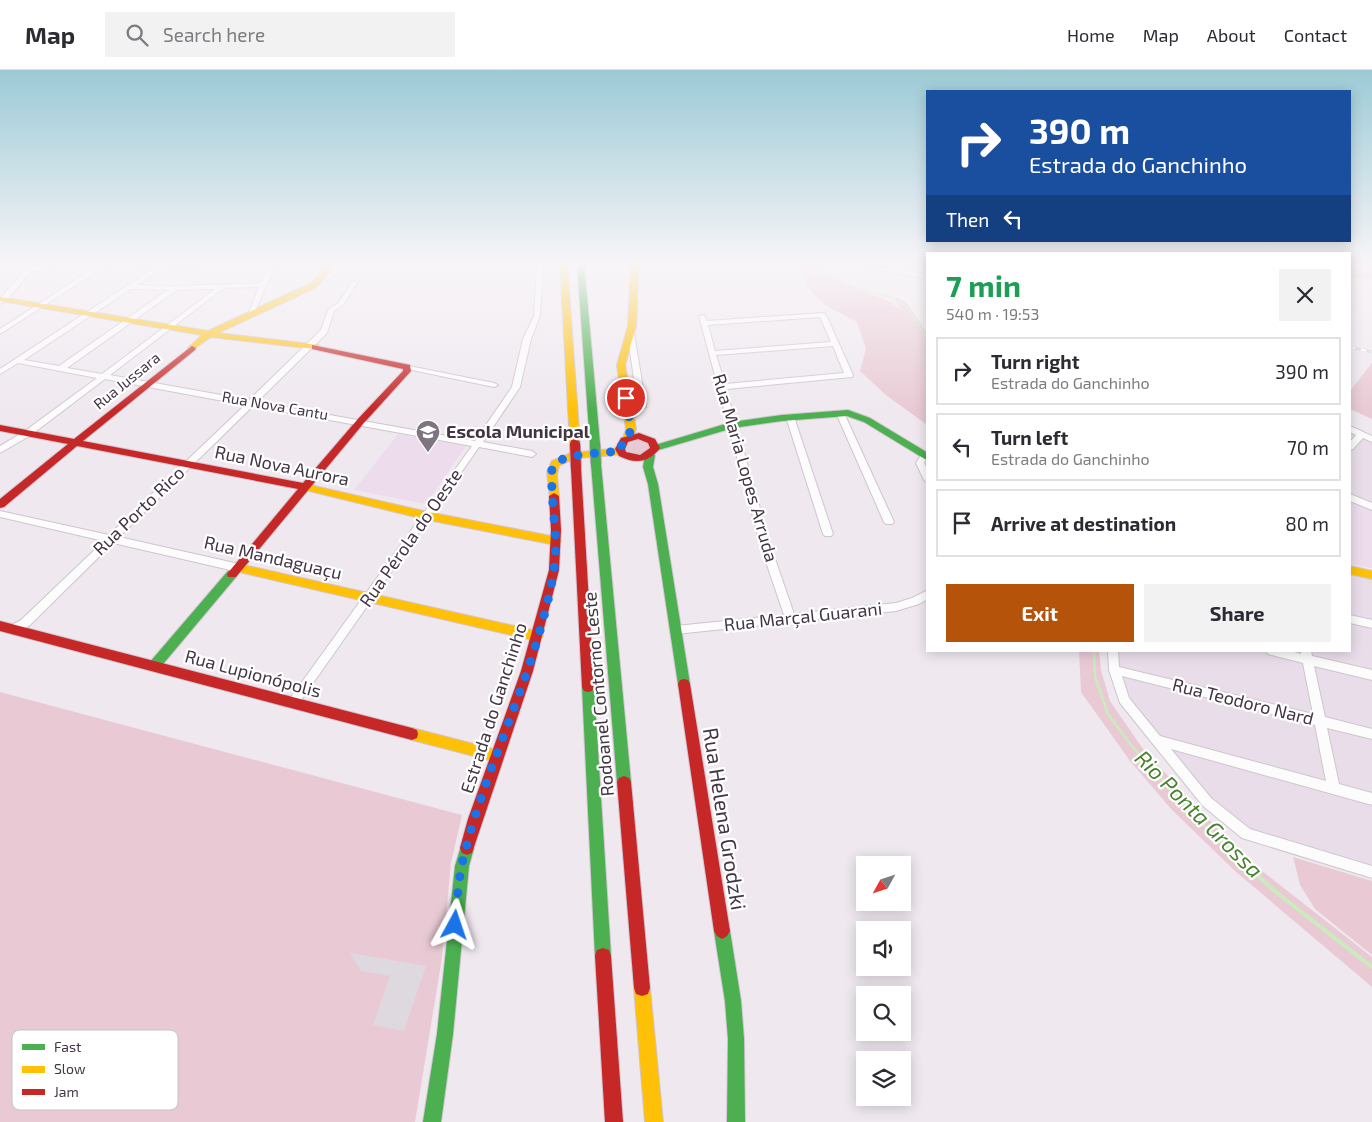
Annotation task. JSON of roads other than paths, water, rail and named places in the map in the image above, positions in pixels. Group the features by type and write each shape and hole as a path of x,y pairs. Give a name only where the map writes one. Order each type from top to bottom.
{"main road":[{"path":"77,312 209,334 310,346 405,366 407,371 360,422 239,568 154,666"},
{"name":"Rua Jussara","path":"0,504 209,334 257,312"},
{"name":"Rodoanel Contorno Leste","path":"566,312 614,1122"},
{"name":"Rodoanel Contorno Leste","path":"584,312 654,1122"},
{"path":"631,312 630,333 622,353 621,365 633,434"},
{"path":"633,434 622,443 621,451 626,456 635,459 655,448 732,425 790,417 840,413 856,415 867,420 926,457"},
{"name":"Rua Nova Aurora","path":"0,428 306,487 428,516 556,541"},
{"path":"633,434 649,438 655,448"},
{"name":"Rua Helena Grodzki","path":"655,448 648,468 653,484 733,1001 736,1039 736,1122"},
{"name":"Estrada do Ganchinho","path":"432,1122 446,1024 458,887 462,866 537,636 552,579 556,541 551,473 553,464 565,457 621,451"},
{"name":"Rua Helena Grodzki","path":"635,459 641,469 659,524"},
{"name":"Rua Mandaguaçu","path":"239,568 537,636"},
{"path":"1351,570 1372,575"},
{"name":"Rua Lupionópolis","path":"0,626 20,628 154,666 497,756"}],"street":[{"path":"0,332 32,312"},
{"path":"0,372 91,312"},
{"path":"60,369 141,312"},
{"path":"0,450 28,433 189,312"},
{"name":"Rua Porto Rico","path":"20,628 186,464 310,346 324,331 330,312"},
{"name":"Rua Pérola do Oeste","path":"293,703 428,516 510,398 516,386 527,339 537,312"},
{"name":"Rua Maria Lopes Arruda","path":"790,618 766,547 703,320 823,315 836,344"},
{"path":"712,353 836,344 849,375 722,387"},
{"name":"Rua Nova Cantu","path":"18,360 532,454"},
{"path":"405,366 494,385"},
{"path":"840,413 889,522"},
{"path":"790,417 828,534"},
{"path":"1351,429 1372,439"},
{"path":"1351,446 1362,434"},
{"path":"926,457 920,463 926,476"},
{"path":"1351,497 1372,507"},
{"name":"Rua Mandaguaçu","path":"0,514 239,568"},
{"name":"Rua Marçal Guarani","path":"676,630 896,608 926,595"},
{"path":"1351,619 1372,624"},
{"path":"1113,652 1114,670 1124,700 1207,802 1246,834 1372,872"},
{"path":"1281,652 1307,655 1372,675"},
{"path":"1307,655 1334,788"},
{"name":"Rua Teodoro Nard","path":"1114,670 1372,734"},
{"path":"1156,740 1372,799"}],"waterway":[{"name":"Rio Ponta Grossa","path":"911,312 926,337"},
{"name":"Rio Ponta Grossa","path":"1094,652 1095,677 1108,714 1130,744 1209,830"},
{"name":"Rio Ponta Grossa","path":"1209,830 1277,893 1372,967"}],"railway":[{"path":"1351,347 1372,352"}],"place":[{"name":"Escola Municipal","path":"428,453"}]}
